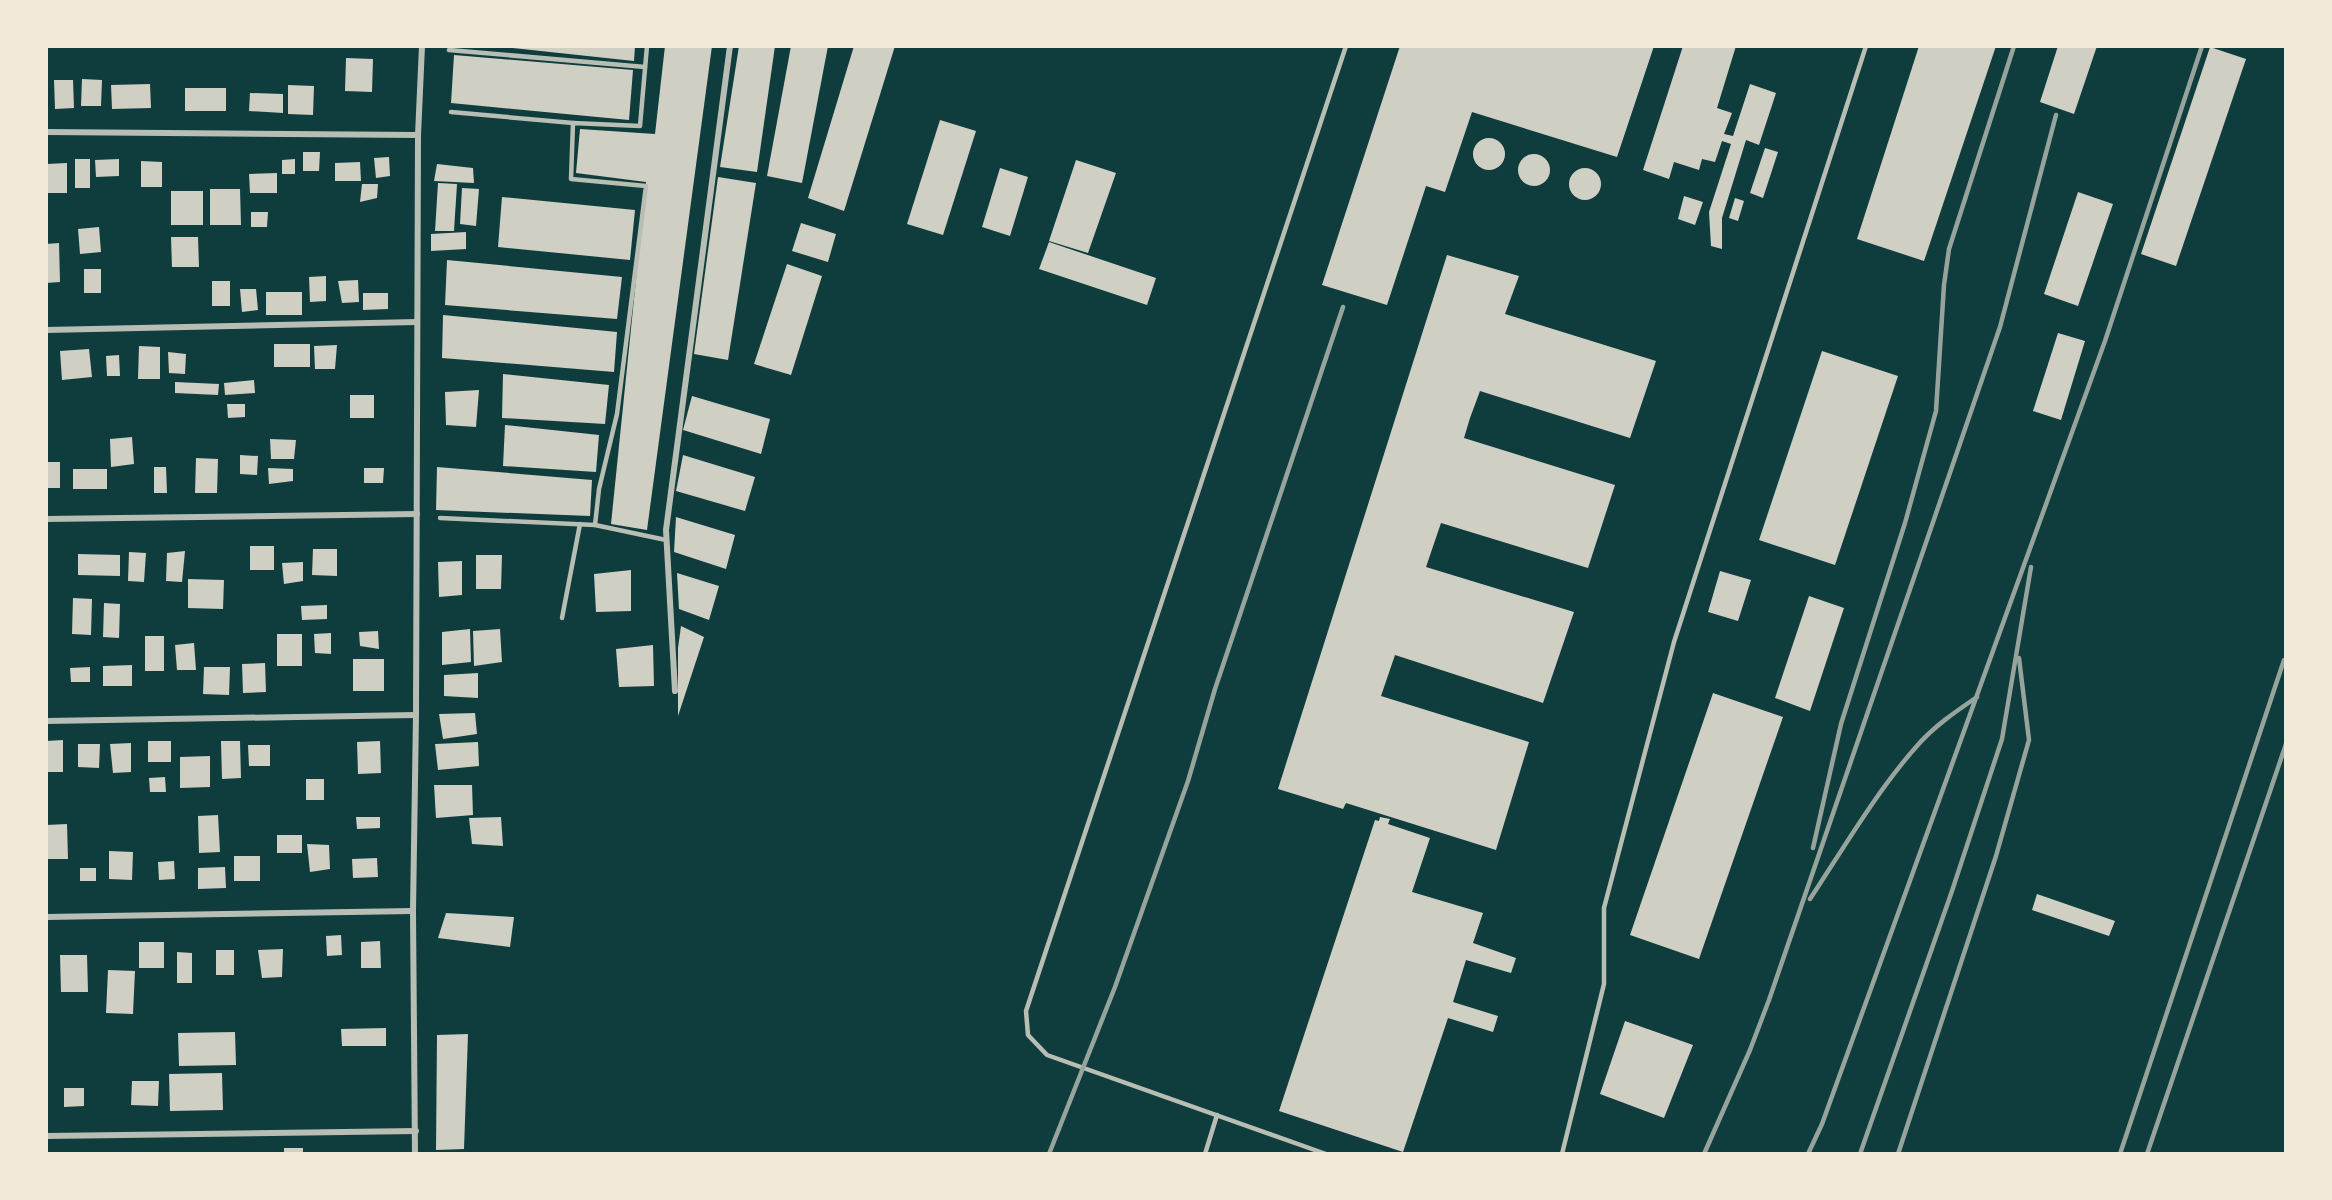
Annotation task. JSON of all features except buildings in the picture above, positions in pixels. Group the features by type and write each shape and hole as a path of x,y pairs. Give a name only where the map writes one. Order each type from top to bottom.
{"street":[{"path":"415,1154 413,910 418,135 422,46"},
{"path":"675,692 669,550 666,540 730,46"},
{"path":"46,132 418,135"},
{"path":"46,330 417,322"},
{"path":"46,519 417,514"},
{"path":"46,721 416,715"},
{"path":"46,917 413,910"},
{"path":"46,1137 416,1131"}],"lane":[{"path":"451,112 573,123 640,126 647,46"},
{"path":"1326,1154 1047,1055 1028,1035 1026,1011 1346,46"},
{"path":"1562,1154 1604,984 1604,908 1674,642 1866,46"},
{"path":"449,50 645,67"},
{"path":"573,123 571,179 646,186 617,414 599,489 595,525"},
{"path":"440,518 595,525 666,540"},
{"path":"562,618 580,524"},
{"path":"1205,1154 1217,1115"}],"railway":[{"path":"1813,848 1841,724 1905,523 1936,411 1944,285 1949,249 2014,46"},
{"path":"1808,1154 1822,1124 2105,341 2202,46"},
{"path":"1704,1154 1750,1050 1769,1000 2000,327 2056,115"},
{"path":"1049,1154 1115,987 1188,781 1215,689 1343,307"},
{"path":"1860,1154 1952,891 2002,739 2031,567"},
{"path":"1898,1154 1996,856 2029,740 2019,658"},
{"path":"2120,1154 2284,660"},
{"path":"1810,899 1888,782 1916,747 1953,714 1977,697"},
{"path":"2147,1154 2286,744"}]}
